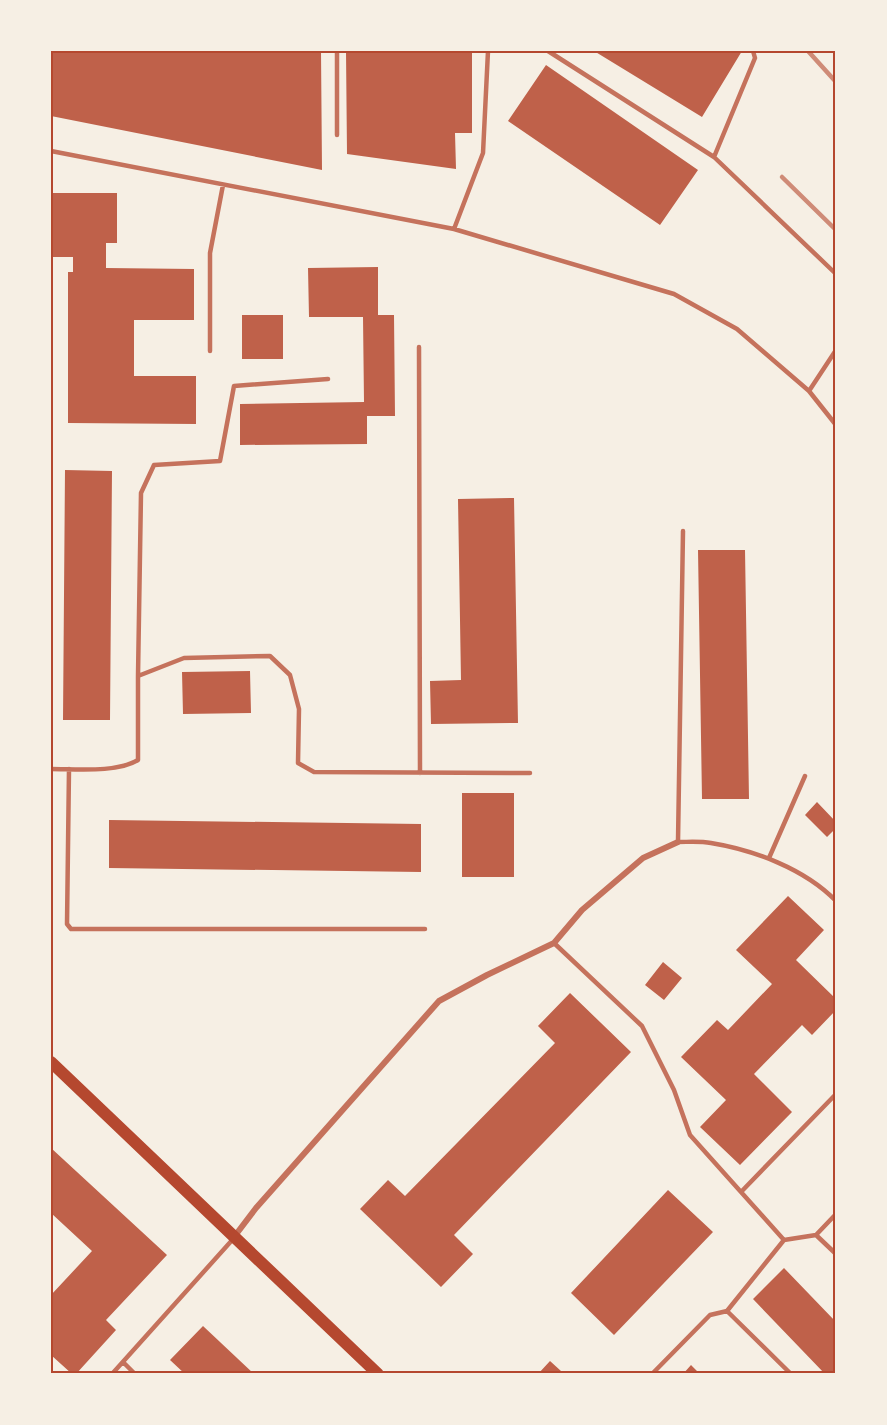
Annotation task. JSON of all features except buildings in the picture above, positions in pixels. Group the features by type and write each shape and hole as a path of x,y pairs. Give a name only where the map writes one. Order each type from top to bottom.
{"main road":[{"path":"51,1062 378,1374"}],"street":[{"path":"234,1238 256,1208 439,1001 554,943 582,910 643,858 678,842"}],"lane":[{"path":"337,51 337,135"},
{"path":"454,229 483,153 488,51"},
{"path":"548,51 714,157 836,274"},
{"path":"714,157 755,58 753,51"},
{"path":"51,150 454,229 674,294 737,329 809,391 836,425"},
{"path":"210,351 210,253 223,185"},
{"path":"419,347 420,773"},
{"path":"809,391 836,350"},
{"path":"51,770 128,766 138,760 141,493 154,465 220,461 234,386 328,379"},
{"path":"683,531 678,842 710,842 769,858 830,894 836,901"},
{"path":"138,676 184,658 270,656 290,675 299,709 298,763 314,772 530,772"},
{"path":"69,770 67,924 71,929 425,929"},
{"path":"769,858 805,776"},
{"path":"830,894 836,890"},
{"path":"554,943 642,1026 674,1090 690,1135 784,1240"},
{"path":"741,1192 836,1094"},
{"path":"652,1374 710,1315 727,1311 784,1240 816,1235 836,1214"},
{"path":"816,1235 836,1254"},
{"path":"112,1374 234,1238"},
{"path":"727,1311 792,1374"},
{"path":"123,1362 135,1374"}],"railway":[{"path":"808,51 836,82"},
{"path":"782,177 836,230"}]}
